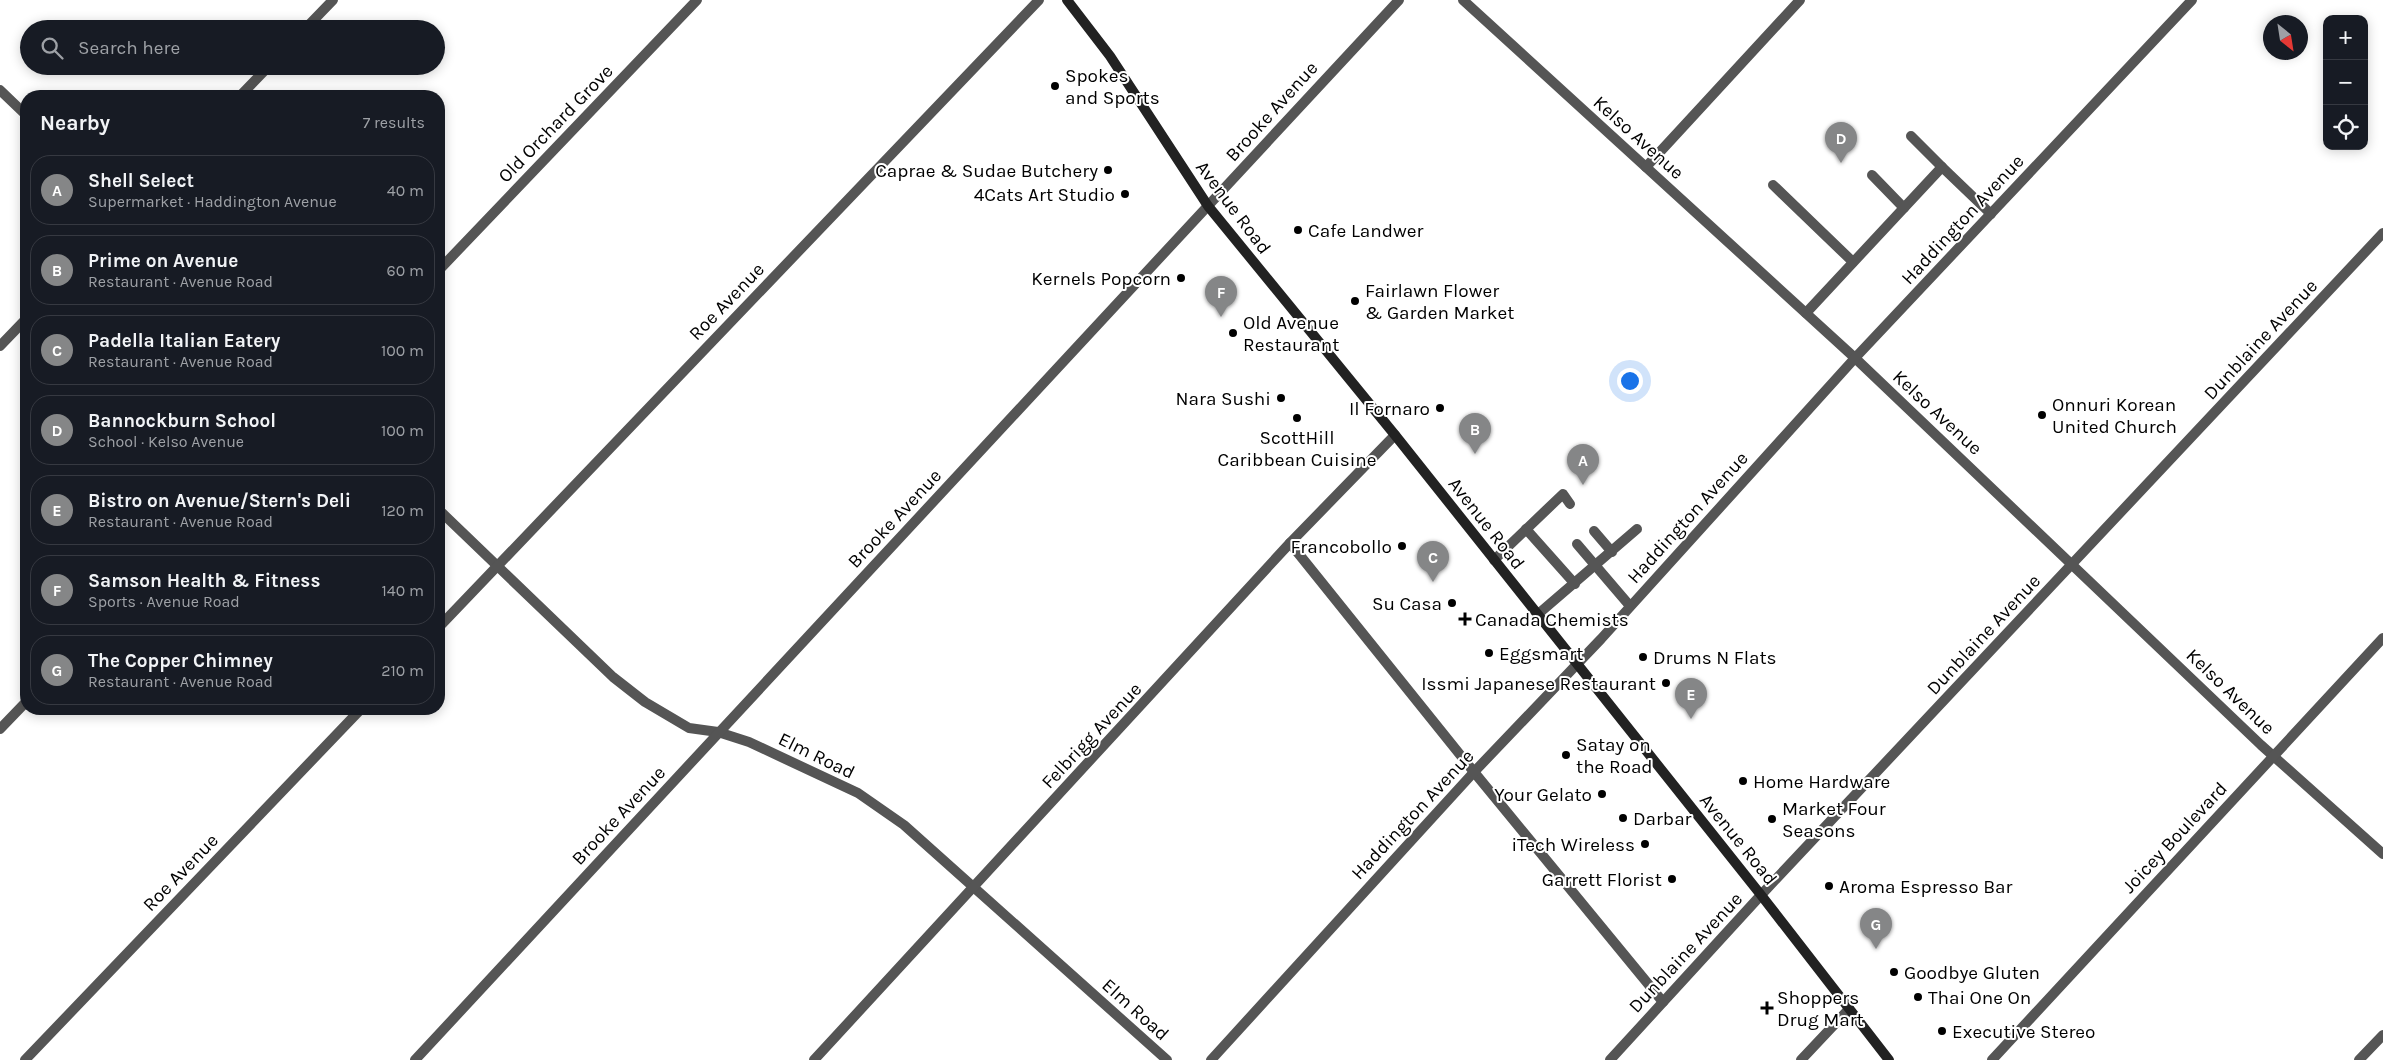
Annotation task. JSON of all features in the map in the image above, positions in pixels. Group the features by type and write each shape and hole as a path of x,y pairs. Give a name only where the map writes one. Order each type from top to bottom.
{"main road":[{"name":"Avenue Road","path":"1067,0 1110,56 1208,206 1395,435 1761,895 1889,1060"}],"street":[{"path":"314,20 333,0"},
{"name":"Old Orchard Grove","path":"445,264 697,0"},
{"name":"Roe Avenue","path":"445,621 1039,0"},
{"name":"Brooke Avenue","path":"415,1060 1399,0"},
{"name":"Kelso Avenue","path":"1463,0 1855,358 2074,564 2273,756 2383,854"},
{"path":"1646,167 1800,0"},
{"name":"Haddington Avenue","path":"1211,1060 1474,772 1630,606 1855,358 2192,0"},
{"path":"246,90 260,75"},
{"path":"0,90 20,109"},
{"path":"1911,136 1991,214"},
{"path":"1806,313 1942,167"},
{"path":"1872,175 1904,208"},
{"path":"1773,185 1853,262"},
{"name":"Dunblaine Avenue","path":"1610,1060 1761,895 2383,234"},
{"path":"0,346 20,325"},
{"name":"Felbrigg Avenue","path":"814,1060 1290,543 1395,435"},
{"path":"1494,560 1526,529 1551,512 1563,494 1570,504"},
{"name":"Elm Road","path":"445,516 629,690 689,728 718,732 749,742 870,801 904,825 973,889 1167,1060"},
{"path":"1526,529 1575,584"},
{"path":"1537,615 1638,529"},
{"path":"1594,531 1612,552"},
{"path":"1290,543 1474,772 1663,1002"},
{"path":"1577,544 1630,606"},
{"name":"Joicey Boulevard","path":"1992,1060 2383,638"},
{"path":"0,729 20,708"},
{"name":"Roe Avenue","path":"25,1060 355,715"},
{"path":"1800,1060 1849,1009"},
{"path":"2359,1060 2383,1035"}],"place":[{"name":"Spokes and Sports","path":"1055,86"},
{"name":"Bannockburn School","path":"1841,163"},
{"name":"Caprae & Sudae Butchery","path":"1108,170"},
{"name":"4Cats Art Studio","path":"1125,194"},
{"name":"Cafe Landwer","path":"1298,230"},
{"name":"Kernels Popcorn","path":"1181,278"},
{"name":"Fairlawn Flower & Garden Market","path":"1355,301"},
{"name":"Samson Health & Fitness","path":"1221,317"},
{"name":"Old Avenue Restaurant","path":"1233,333"},
{"name":"Nara Sushi","path":"1281,398"},
{"name":"Il Fornaro","path":"1440,408"},
{"name":"Onnuri Korean United Church","path":"2042,415"},
{"name":"ScottHill Caribbean Cuisine","path":"1297,418"},
{"name":"Prime on Avenue","path":"1475,454"},
{"name":"Shell Select","path":"1583,485"},
{"name":"Francobollo","path":"1402,546"},
{"name":"Padella Italian Eatery","path":"1433,582"},
{"name":"Su Casa","path":"1452,603"},
{"name":"Canada Chemists","path":"1465,619"},
{"name":"Eggsmart","path":"1489,653"},
{"name":"Drums N Flats","path":"1643,657"},
{"name":"Issmi Japanese Restaurant","path":"1666,683"},
{"name":"Bistro on Avenue/Stern's Deli","path":"1691,719"},
{"name":"Satay on the Road","path":"1566,755"},
{"name":"Home Hardware","path":"1743,781"},
{"name":"Your Gelato","path":"1602,794"},
{"name":"Darbar","path":"1623,818"},
{"name":"Market Four Seasons","path":"1772,819"},
{"name":"iTech Wireless","path":"1645,844"},
{"name":"Garrett Florist","path":"1672,879"},
{"name":"Aroma Espresso Bar","path":"1829,886"},
{"name":"The Copper Chimney","path":"1876,949"},
{"name":"Goodbye Gluten","path":"1894,972"},
{"name":"Thai One On","path":"1918,997"},
{"name":"Shoppers Drug Mart","path":"1767,1008"},
{"name":"Executive Stereo","path":"1942,1031"}]}
